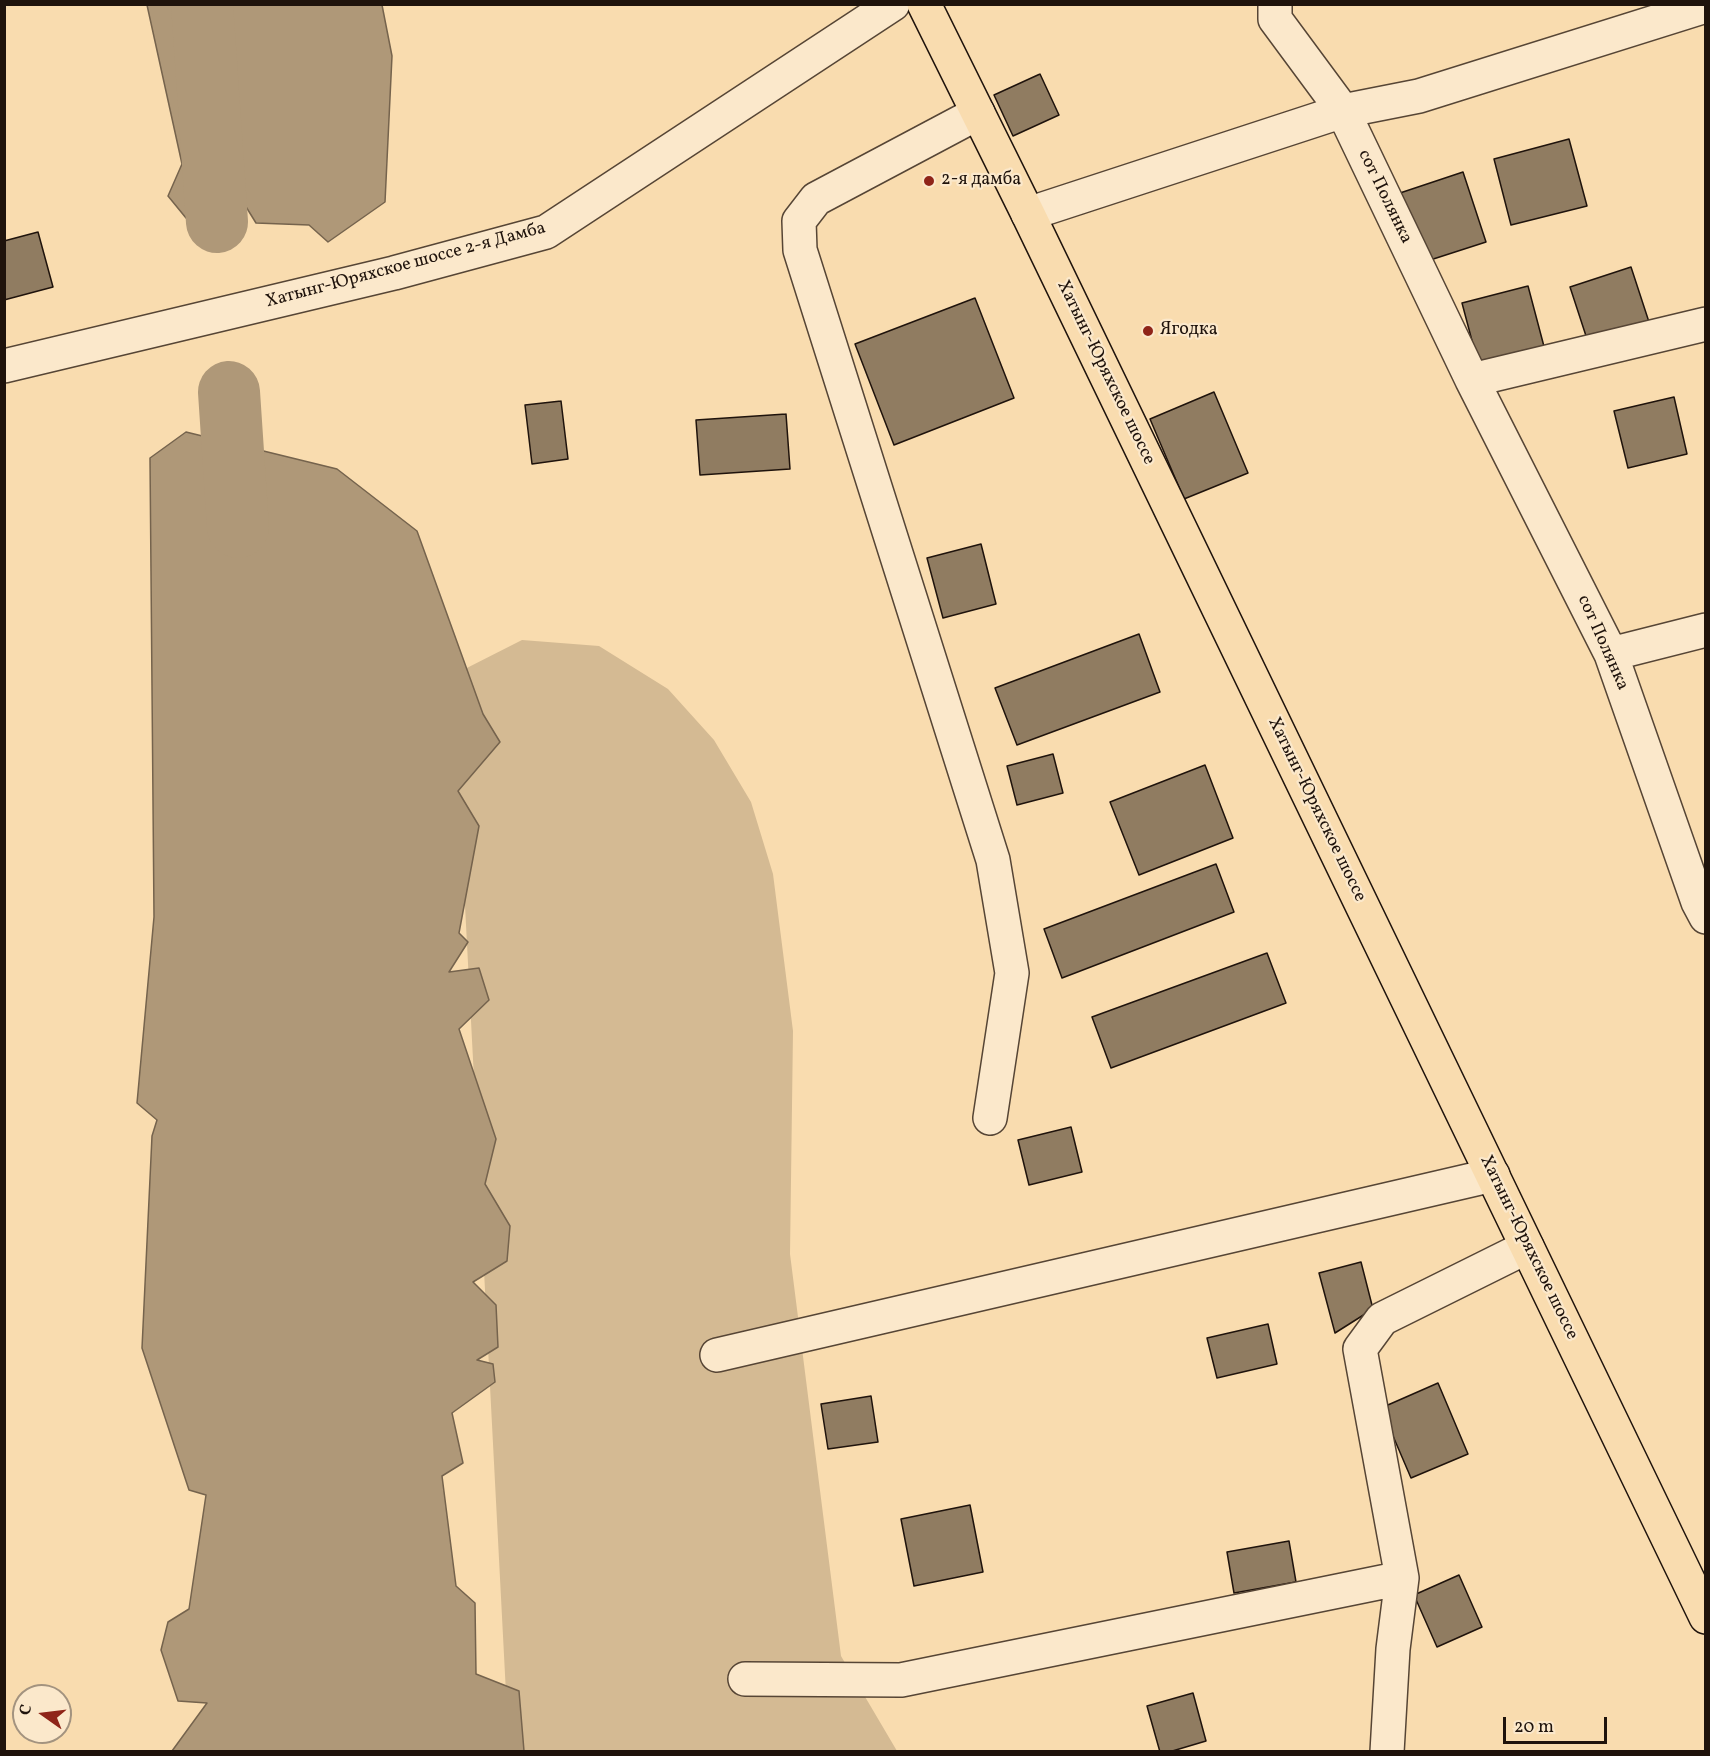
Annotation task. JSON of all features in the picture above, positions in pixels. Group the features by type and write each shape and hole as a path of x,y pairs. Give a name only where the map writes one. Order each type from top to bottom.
{"main road":[{"name":"Хатынг-Юряхское шоссе","path":"924,4 1028,214 1706,1617"}],"street":[{"name":"Хатынг-Юряхское шоссе 2-я Дамба","path":"4,366 394,273 546,232 893,4"},
{"name":"сот Полянка","path":"1275,4 1275,19 1343,111 1472,380 1611,654 1703,907"},
{"path":"1028,214 1343,111 1419,96 1706,6"},
{"path":"978,114 816,199 799,221 800,250 993,860 1012,973 990,1118"},
{"path":"1472,380 1706,324"},
{"path":"1611,654 1706,630"},
{"path":"717,1355 1493,1175"},
{"path":"1387,1752 1393,1649 1402,1578 1360,1349 1382,1318 1527,1247"},
{"path":"745,1679 901,1680 1402,1578"}],"shaded area":[{"path":"147,5 382,5 392,56 385,202 328,242 309,225 256,223 235,189 186,218 168,196 182,164"},
{"path":"186,432 337,469 417,531 483,714 500,742 458,791 479,826 459,933 468,942 449,972 479,968 489,1000 459,1029 496,1139 485,1184 510,1226 507,1261 473,1282 496,1305 498,1347 477,1360 493,1364 495,1382 452,1413 463,1463 442,1476 456,1586 475,1603 476,1674 519,1691 524,1751 172,1751 207,1703 178,1701 161,1650 168,1622 189,1609 206,1495 189,1490 142,1348 152,1136 157,1120 137,1103 154,917 150,458"},
{"path":"522,640 599,646 668,689 714,740 751,802 773,874 793,1031 790,1254 841,1656 897,1751 509,1751 453,675"}],"building":[{"path":"1040,74 1059,115 1013,136 994,95"},
{"path":"1569,139 1587,206 1511,225 1494,159"},
{"path":"1463,172 1486,242 1424,262 1400,193"},
{"path":"38,232 53,287 4,300 4,241"},
{"path":"1631,267 1649,322 1588,342 1570,287"},
{"path":"1528,286 1546,354 1480,371 1462,303"},
{"path":"975,298 1014,398 894,445 855,344"},
{"path":"1214,392 1248,473 1184,499 1150,419"},
{"path":"1674,397 1687,454 1628,468 1614,411"},
{"path":"561,401 568,459 532,464 525,405"},
{"path":"786,414 790,469 700,475 696,420"},
{"path":"981,544 996,604 943,618 927,558"},
{"path":"1139,634 1160,692 1017,745 995,688"},
{"path":"1053,754 1063,793 1017,805 1007,766"},
{"path":"1205,765 1233,838 1139,875 1110,802"},
{"path":"1216,864 1234,912 1062,978 1044,929"},
{"path":"1267,953 1286,1003 1111,1068 1092,1017"},
{"path":"1071,1127 1082,1172 1029,1185 1018,1140"},
{"path":"1361,1262 1373,1309 1335,1333 1319,1273"},
{"path":"1268,1324 1277,1364 1217,1378 1207,1338"},
{"path":"1438,1383 1468,1454 1411,1478 1381,1408"},
{"path":"871,1396 878,1442 828,1449 821,1404"},
{"path":"970,1505 983,1572 914,1586 901,1519"},
{"path":"1289,1541 1296,1582 1234,1593 1227,1552"},
{"path":"1459,1575 1482,1627 1437,1647 1414,1595"},
{"path":"1193,1693 1206,1741 1169,1752 1160,1752 1147,1706"}],"waterway":[{"path":"202,4 217,222"},
{"path":"229,392 238,527"}],"place":[{"name":"2-я дамба","path":"929,181"},
{"name":"Ягодка","path":"1148,331"}]}
